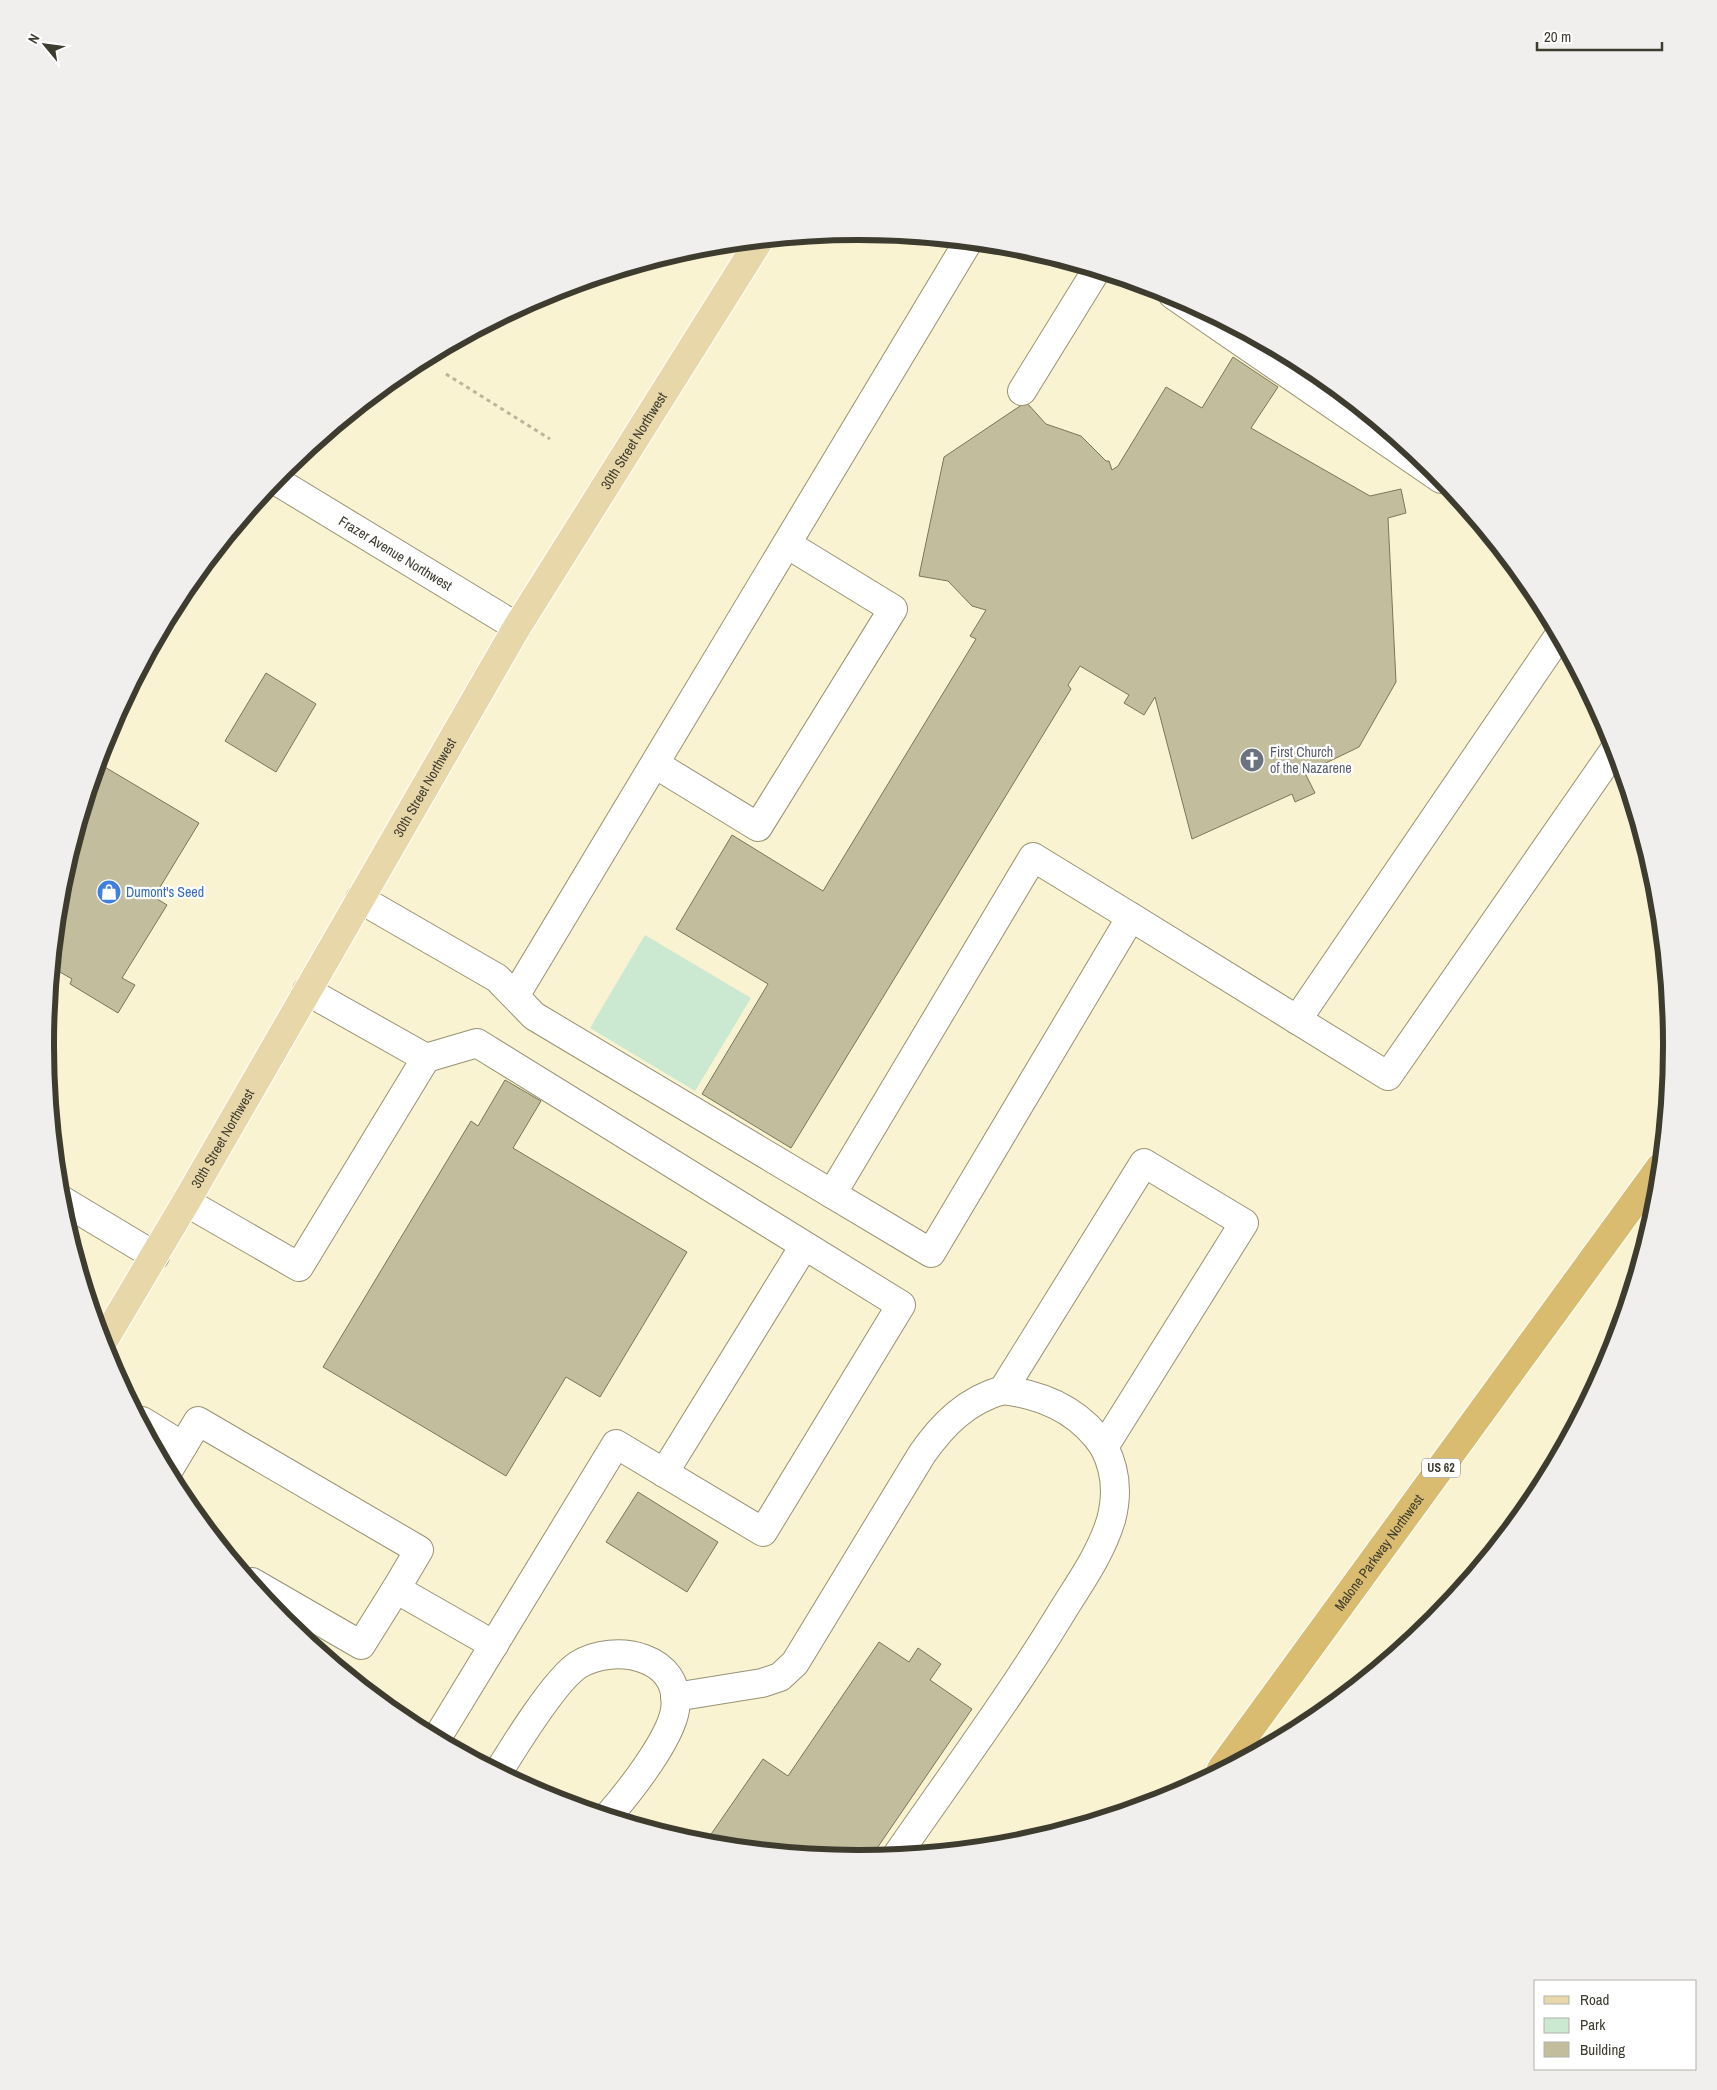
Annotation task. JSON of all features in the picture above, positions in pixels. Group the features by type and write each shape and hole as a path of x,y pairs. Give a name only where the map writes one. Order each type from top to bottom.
{"highway":[{"name":"Malone Parkway Northwest","path":"1228,1760 1651,1180"}],"main road":[{"name":"30th Street Northwest","path":"107,1333 155,1256 518,627 756,247"}],"street":[{"path":"515,996 965,247"},
{"path":"1022,391 1093,276"},
{"path":"1213,323 1403,453"},
{"name":"Frazer Avenue Northwest","path":"281,484 518,627"},
{"path":"655,764 758,827 893,609 787,544"},
{"path":"1297,1020 1554,642"},
{"path":"832,1194 1033,857 1388,1076 1610,757"},
{"path":"360,899 497,978 534,1016 931,1253 1131,917"},
{"path":"308,991 426,1058"},
{"path":"186,1202 299,1267 426,1058 477,1042 901,1305 763,1532 616,1444 440,1732"},
{"path":"1003,1390 1144,1163 1244,1223 1104,1447"},
{"path":"70,1205 155,1256"},
{"path":"664,1473 804,1246"},
{"path":"674,1697 762,1683 788,1671 807,1645 930,1443 947,1422 968,1405 1003,1390 1020,1392 1065,1409 1086,1425 1104,1447 1115,1473 1116,1487 1112,1518 1095,1558 1046,1638 902,1848"},
{"path":"172,1464 198,1421 418,1550 361,1646 267,1591"},
{"path":"151,1426 183,1446"},
{"path":"396,1588 494,1645"},
{"path":"502,1767 549,1698 567,1675 577,1666 588,1660 615,1654 629,1654 642,1657 654,1664 671,1683 675,1710 665,1736 614,1811"}],"path":[{"path":"446,374 550,439"}],"green space":[{"path":"645,935 751,998 695,1091 590,1028"}],"building":[{"name":"First Church of the Nazarene","path":"1233,357 1278,387 1251,428 1370,496 1401,489 1406,513 1388,518 1396,682 1359,747 1305,773 1315,793 1295,802 1292,794 1192,839 1155,697 1144,715 1124,703 1129,695 1080,666 1068,685 1071,689 791,1148 702,1094 768,984 676,929 732,835 823,891 976,639 970,636 986,610 972,606 948,581 919,576 944,457 1026,402 1046,424 1081,436 1106,461 1109,461 1112,470 1118,466 1166,387 1202,408"},
{"path":"266,673 316,704 276,772 225,741"},
{"name":"Dumont's Seed","path":"104,766 199,823 154,897 167,905 122,978 135,985 118,1013 70,984 72,979 57,971 61,940 69,888 81,837"},
{"path":"505,1080 541,1101 513,1148 687,1252 600,1397 566,1377 506,1476 323,1367 471,1121 478,1126"},
{"path":"638,1492 718,1542 687,1592 606,1542"},
{"path":"879,1642 909,1662 918,1648 941,1664 930,1680 972,1709 876,1849 806,1848 753,1843 710,1835 763,1759 788,1776"}],"place":[{"name":"First Church of the Nazarene","path":"1252,760"},
{"name":"Dumont's Seed","path":"109,892"}]}
